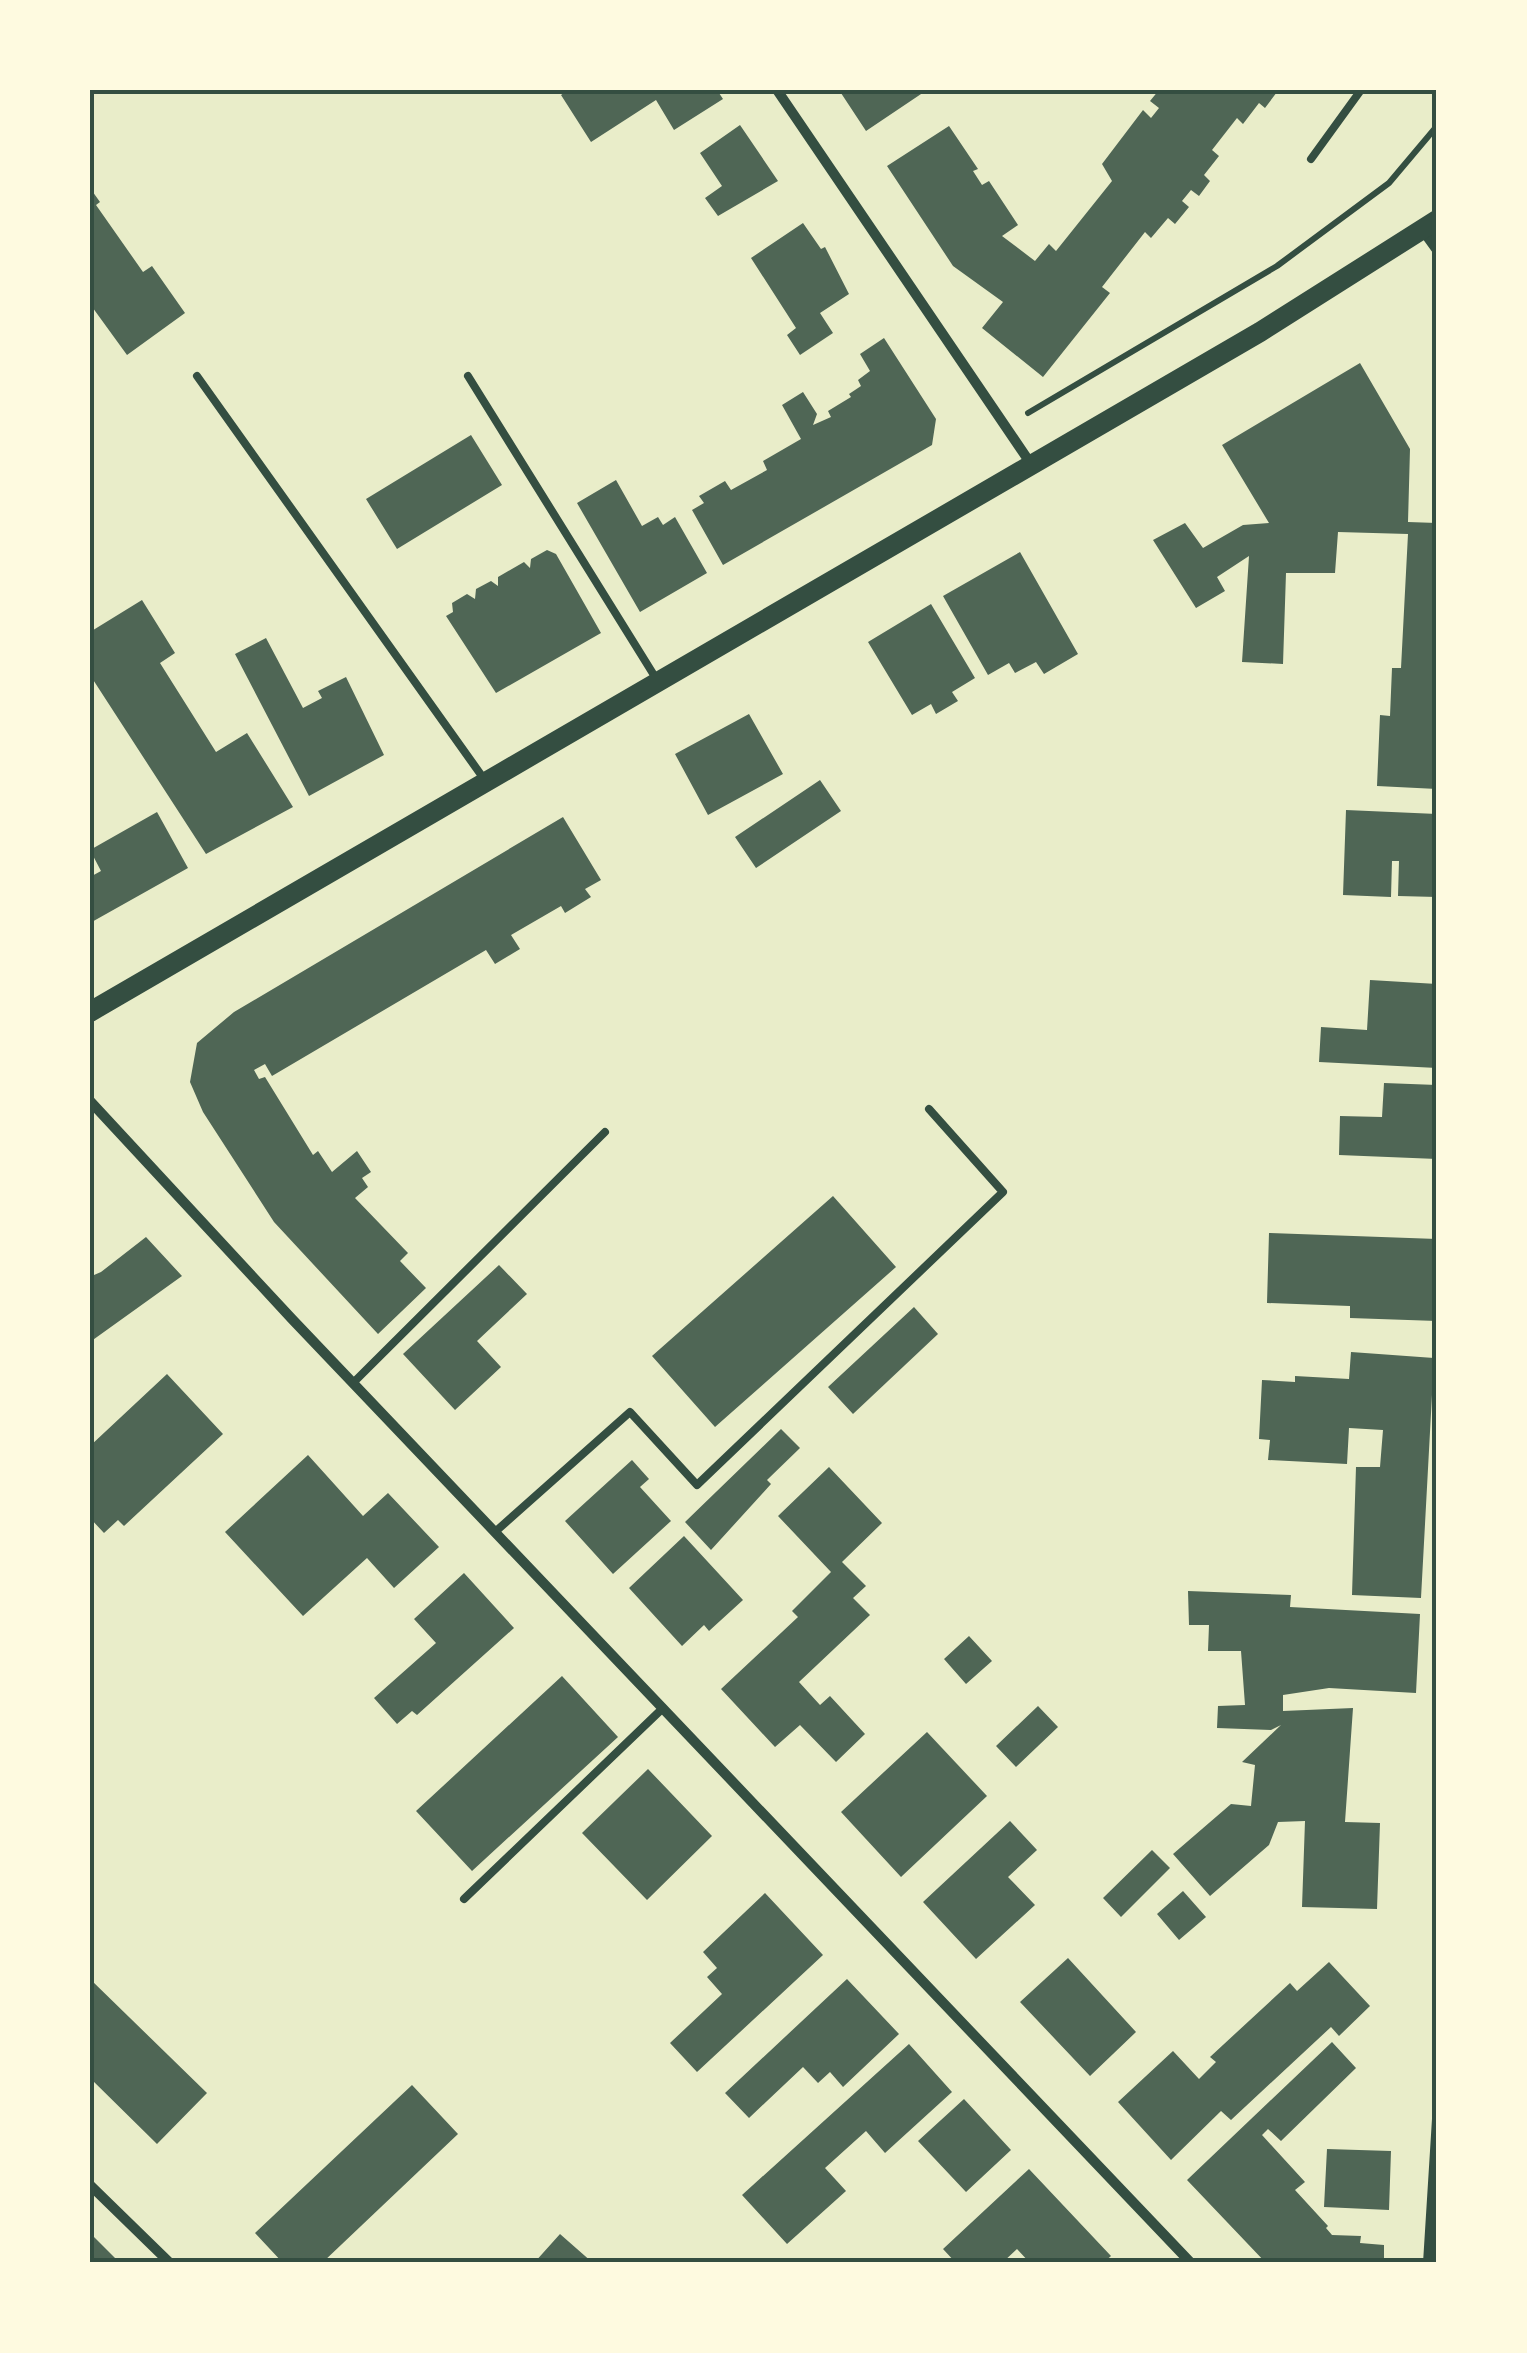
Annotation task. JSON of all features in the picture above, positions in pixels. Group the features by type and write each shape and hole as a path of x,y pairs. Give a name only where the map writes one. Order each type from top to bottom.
{"main road":[{"path":"90,1012 1031,464 1430,226"}],"street":[{"path":"777,90 1031,464"},
{"path":"1430,226 1437,250"},
{"path":"90,1101 353,1383 1191,2263"},
{"path":"1428,2263 1437,2119"},
{"path":"90,2185 170,2263"}],"lane":[{"path":"1311,159 1361,90"},
{"path":"196,376 484,780"},
{"path":"468,376 657,680"},
{"path":"495,1532 630,1412 696,1485 1003,1192 928,1109"},
{"path":"353,1383 605,1132"},
{"path":"464,1899 663,1708"}],"path":[{"path":"1005,426 1276,266 1389,183 1437,126"}],"building":[{"path":"568,90 717,90 723,99 674,130 656,100 591,142 561,95"},
{"path":"839,90 927,90 866,131"},
{"path":"1159,90 1277,92 1265,108 1259,103 1243,124 1237,118 1212,150 1219,156 1204,175 1210,181 1199,196 1191,190 1182,201 1189,207 1175,224 1168,218 1151,238 1145,232 1102,287 1110,293 1043,377 982,328 1003,302 953,266 887,166 949,126 978,169 973,171 982,185 989,181 1018,225 1002,236 1035,261 1049,244 1056,251 1112,181 1102,164 1143,110 1151,118 1159,108 1150,101"},
{"path":"740,125 778,181 718,216 705,198 722,186 700,153"},
{"path":"90,188 100,202 96,205 143,272 152,266 185,313 127,355 90,304"},
{"path":"803,223 821,249 825,247 849,294 820,313 833,333 800,355 787,335 796,328 751,258"},
{"path":"884,338 936,419 932,445 723,565 692,510 704,503 699,496 725,481 731,490 767,470 763,461 801,439 782,405 803,392 817,414 813,425 831,417 828,411 851,397 849,394 861,386 858,380 870,371 860,354"},
{"path":"1360,363 1410,449 1408,522 1437,523 1437,789 1377,786 1380,715 1390,716 1392,668 1401,668 1408,534 1338,532 1335,573 1286,573 1283,664 1242,662 1249,556 1217,577 1225,591 1196,608 1153,540 1185,523 1203,548 1243,525 1269,523 1222,445"},
{"path":"471,435 502,485 397,549 366,499"},
{"path":"616,480 642,526 658,517 663,525 675,517 707,573 640,612 577,503"},
{"path":"547,550 556,554 601,633 496,693 446,616 453,612 452,603 467,594 475,599 476,589 491,581 498,586 498,577 524,562 530,568 531,559"},
{"path":"1020,552 1078,654 1044,674 1036,662 1015,673 1009,663 988,675 943,596"},
{"path":"142,600 175,653 160,663 216,752 247,733 293,807 206,854 90,675 90,632"},
{"path":"931,604 975,678 952,692 958,701 936,714 931,704 912,715 868,642"},
{"path":"266,638 303,708 322,698 318,691 346,677 384,755 309,796 235,654"},
{"path":"749,714 783,774 708,815 675,754"},
{"path":"820,780 841,811 756,868 735,837"},
{"path":"1346,810 1437,814 1437,897 1398,896 1399,861 1392,861 1391,897 1343,895"},
{"path":"157,812 188,868 90,923 90,877 101,871 90,850"},
{"path":"563,817 601,880 585,889 591,897 565,913 561,906 511,935 520,949 495,964 486,950 272,1076 265,1064 254,1070 259,1079 265,1077 313,1155 318,1151 332,1172 357,1151 371,1172 362,1178 368,1187 355,1198 408,1253 400,1261 426,1288 378,1334 274,1222 203,1112 190,1082 197,1043 234,1012"},
{"path":"1370,980 1437,984 1437,1068 1319,1062 1321,1027 1367,1030"},
{"path":"1384,1083 1437,1085 1437,1159 1339,1155 1340,1116 1382,1117"},
{"path":"833,1196 896,1267 715,1427 652,1356"},
{"path":"1269,1233 1437,1239 1437,1321 1350,1318 1350,1306 1267,1303"},
{"path":"146,1237 182,1276 90,1342 90,1268 94,1275 101,1272"},
{"path":"499,1265 527,1294 477,1341 501,1367 455,1410 403,1354"},
{"path":"914,1307 938,1334 853,1414 828,1387"},
{"path":"1351,1352 1434,1358 1421,1598 1352,1595 1356,1467 1380,1467 1383,1430 1349,1428 1347,1464 1268,1460 1270,1440 1259,1439 1262,1380 1295,1382 1295,1376 1349,1379"},
{"path":"167,1374 223,1434 124,1526 118,1520 104,1533 90,1518 90,1446"},
{"path":"781,1429 800,1448 767,1480 771,1484 711,1550 685,1522"},
{"path":"308,1455 363,1516 388,1493 439,1547 394,1588 367,1558 303,1616 225,1532"},
{"path":"632,1460 649,1479 640,1487 671,1521 613,1574 565,1521"},
{"path":"829,1467 882,1523 842,1562 866,1586 853,1598 870,1615 799,1682 820,1705 830,1696 865,1734 836,1762 800,1725 775,1747 721,1689 798,1617 792,1611 831,1572 778,1516"},
{"path":"684,1536 743,1600 709,1631 704,1625 682,1646 629,1588"},
{"path":"464,1573 514,1628 417,1715 412,1711 397,1724 374,1698 436,1643 414,1619"},
{"path":"1188,1591 1291,1595 1290,1607 1420,1614 1416,1693 1329,1688 1283,1695 1283,1711 1353,1708 1345,1822 1380,1823 1377,1909 1302,1907 1305,1821 1278,1822 1269,1845 1210,1896 1173,1854 1231,1804 1251,1806 1255,1765 1242,1762 1281,1725 1271,1730 1217,1728 1218,1706 1245,1705 1241,1651 1208,1651 1209,1625 1189,1625"},
{"path":"969,1636 992,1661 966,1684 944,1659"},
{"path":"562,1676 618,1737 472,1871 416,1811"},
{"path":"1038,1706 1058,1727 1016,1767 996,1746"},
{"path":"927,1732 987,1796 901,1877 841,1812"},
{"path":"648,1769 712,1836 647,1900 582,1833"},
{"path":"1010,1821 1037,1850 1008,1877 1035,1905 976,1959 923,1902"},
{"path":"1152,1850 1170,1868 1121,1917 1103,1898"},
{"path":"1183,1891 1206,1917 1179,1940 1157,1914"},
{"path":"765,1893 823,1955 697,2072 670,2043 722,1994 707,1977 717,1968 703,1952"},
{"path":"1068,1958 1136,2032 1090,2076 1020,2002"},
{"path":"1329,1962 1370,2006 1339,2036 1331,2027 1231,2120 1221,2111 1171,2160 1118,2102 1173,2051 1199,2079 1216,2062 1210,2057 1290,1983 1297,1991"},
{"path":"90,1979 207,2093 157,2144 90,2078"},
{"path":"847,1979 899,2034 843,2087 830,2072 818,2083 803,2067 749,2118 725,2093"},
{"path":"1332,2042 1356,2068 1281,2141 1268,2129 1262,2135 1305,2182 1295,2190 1332,2235 1361,2236 1360,2243 1384,2245 1384,2263 1266,2263 1187,2180"},
{"path":"909,2044 952,2092 885,2153 866,2131 825,2168 846,2191 787,2244 742,2195"},
{"path":"412,2085 458,2134 322,2263 283,2263 255,2233"},
{"path":"964,2099 1011,2150 966,2192 918,2141"},
{"path":"1327,2149 1391,2151 1389,2210 1324,2207"},
{"path":"1029,2169 1111,2256 1103,2263 1030,2263 1017,2249 1002,2263 956,2263 943,2249"},
{"path":"90,2233 120,2263 90,2263"},
{"path":"560,2234 593,2263 534,2263"}]}
